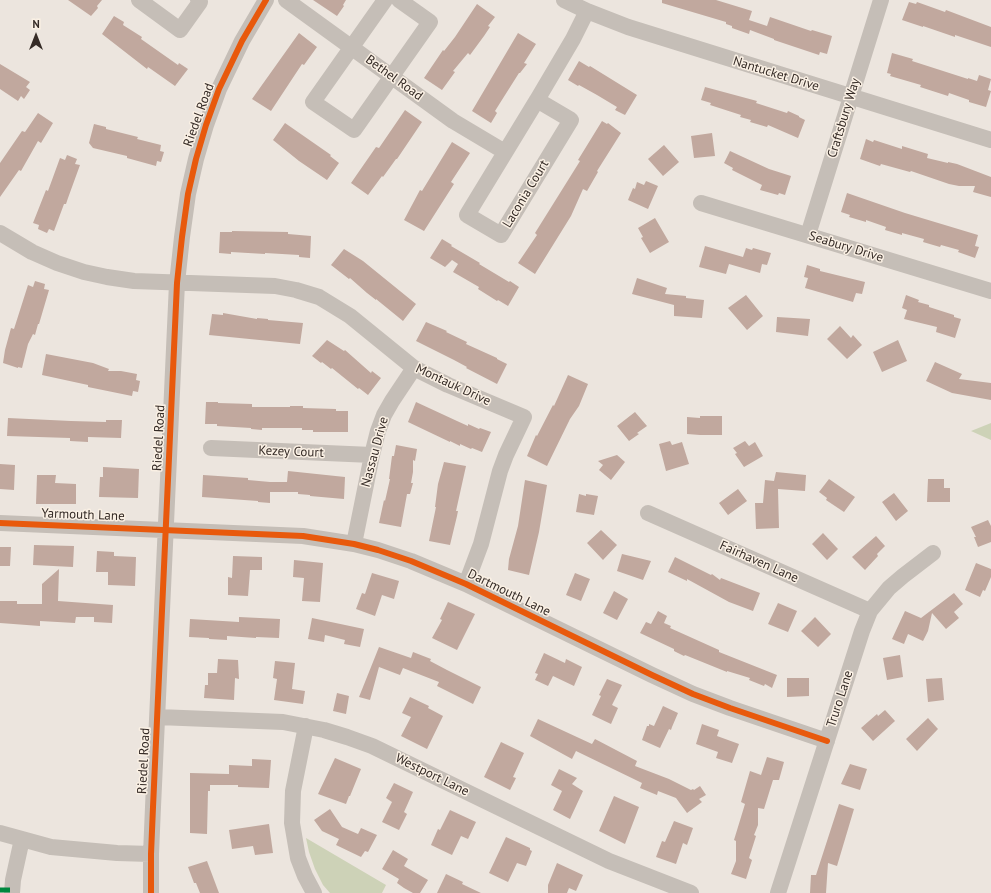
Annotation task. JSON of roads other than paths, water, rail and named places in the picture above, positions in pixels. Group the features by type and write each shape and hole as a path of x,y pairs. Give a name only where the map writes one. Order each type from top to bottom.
{"street":[{"path":"139,0 180,30 200,2 198,0"},
{"name":"Riedel Road","path":"151,893 151,854 177,283 182,237 188,194 206,125 232,61 266,0"},
{"name":"Bethel Road","path":"286,0 453,121 505,152"},
{"path":"385,0 313,102 354,130 430,22 399,0"},
{"name":"Nantucket Drive","path":"564,0 587,11 642,32 991,140"},
{"name":"Craftsbury Way","path":"808,235 881,0"},
{"name":"Laconia Court","path":"537,100 571,120 501,235 467,214 537,100 573,39 587,11"},
{"name":"Seabury Drive","path":"701,202 991,291"},
{"name":"Montauk Drive","path":"0,233 32,252 57,263 84,272 134,281 275,286 296,290 319,297 350,316 414,368 448,385 524,417 500,471 481,544 466,584"},
{"name":"Nassau Drive","path":"354,544 378,431 384,415 392,401 414,368"},
{"name":"Kezey Court","path":"211,448 372,455"},
{"name":"Fairhaven Lane","path":"648,513 870,611"},
{"name":"Yarmouth Lane","path":"0,523 166,529"},
{"name":"Dartmouth Lane","path":"166,529 303,536 354,544 378,550 411,561 466,584 693,694 827,741"},
{"name":"Truro Lane","path":"778,893 862,631 870,611 889,588 933,553"},
{"name":"Westport Lane","path":"158,717 283,722 306,726 347,737 372,746 609,861 690,893"},
{"path":"306,726 293,791 292,824 298,858 304,876 314,893"},
{"path":"0,833 58,848 151,854"},
{"path":"12,893 13,880 22,839"}]}
